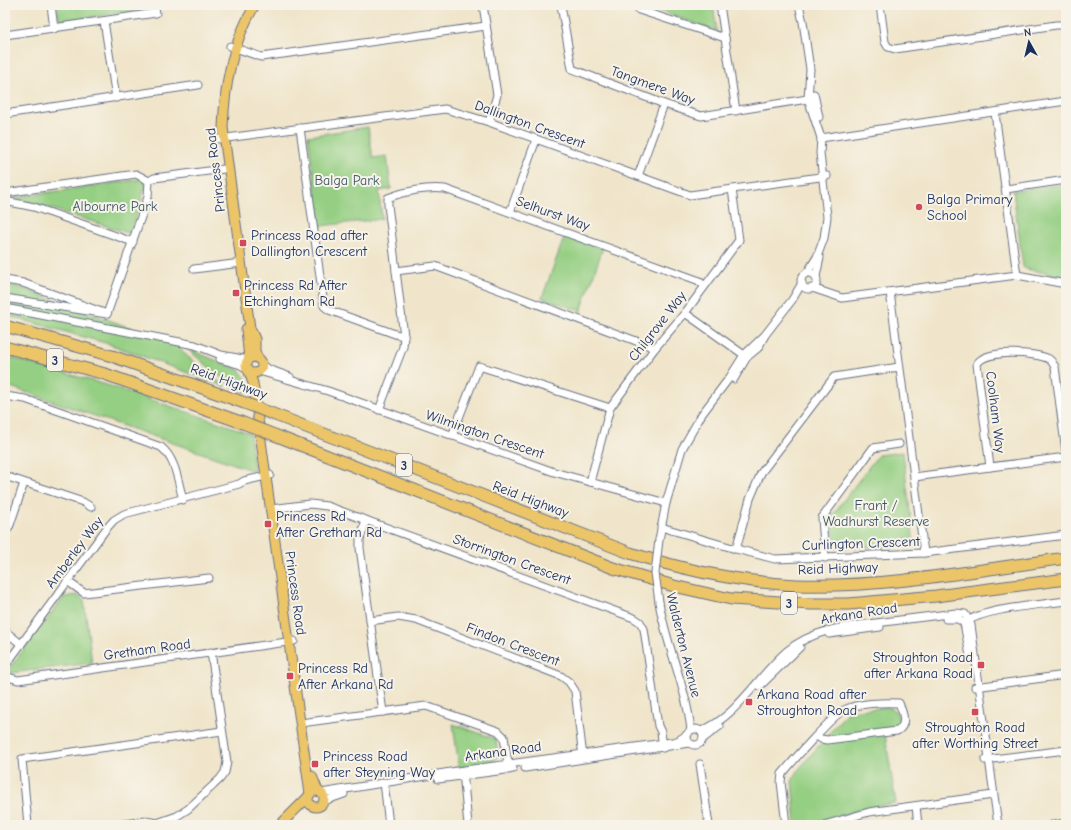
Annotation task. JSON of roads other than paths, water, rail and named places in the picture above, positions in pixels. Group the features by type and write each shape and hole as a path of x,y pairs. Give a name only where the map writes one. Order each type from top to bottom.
{"highway":[{"name":"Reid Highway","path":"5,326 112,356 242,402 630,553 668,564 712,574 795,585 854,584 898,580 1066,558"},
{"name":"3","path":"5,347 104,374 243,423 613,568 674,586 731,599 811,604 849,604 936,596 1066,579"}],"main road":[{"name":"Princess Road","path":"249,5 221,84 218,127 222,138 303,723 316,795"},
{"name":"Princess Road","path":"233,47 255,5"},
{"name":"Princess Road","path":"222,138 224,168 239,263"},
{"path":"316,795 320,806 314,807 280,825 316,795"}],"street":[{"path":"51,5 54,28"},
{"path":"5,35 156,14 154,5"},
{"path":"483,5 497,95 489,122"},
{"name":"Tangmere Way","path":"560,5 572,69 664,104 701,116 811,99"},
{"path":"638,5 639,10 725,38"},
{"path":"720,5 736,111"},
{"path":"799,5 810,69 811,99 824,138 827,217 824,238 817,257 803,277 807,286 842,298 1017,275 1066,284"},
{"path":"802,18 803,5"},
{"path":"880,5 885,42 888,46 895,49 1056,25 1066,25 1066,30"},
{"path":"104,21 116,98"},
{"path":"233,47 261,57 486,26"},
{"path":"5,114 198,85"},
{"path":"824,138 1066,101"},
{"path":"638,176 664,104"},
{"name":"Dallington Crescent","path":"222,138 445,109 489,122 690,195 825,176"},
{"path":"995,113 1017,275"},
{"path":"300,128 324,306 329,310 404,336"},
{"path":"510,212 536,140"},
{"path":"149,181 154,178 224,168"},
{"path":"5,193 136,174 149,181"},
{"path":"807,286 816,285 829,226 831,204 825,176"},
{"path":"1006,189 1066,180"},
{"path":"107,314 148,197 149,181"},
{"name":"Selhurst Way","path":"396,272 388,198 396,194 441,189 510,212 697,280 704,285"},
{"name":"Chilgrove Way","path":"590,482 610,408 655,348 685,313 704,285 739,240 732,189"},
{"path":"5,202 34,207 133,242"},
{"path":"194,269 239,263"},
{"path":"379,410 403,347 404,336 396,272 435,266 655,348"},
{"path":"807,273 817,278 825,292"},
{"path":"5,280 22,283 107,314"},
{"name":"Walderton Avenue","path":"704,738 694,731 667,641 659,602 655,573 661,527 666,503 682,449 703,412 720,394 745,356 765,336 792,300 807,286"},
{"path":"890,292 924,553"},
{"path":"5,298 107,314"},
{"name":"Wilmington Crescent","path":"5,308 196,345 217,358 242,365 254,366 271,373 278,378 297,381 554,472 666,503"},
{"path":"685,313 745,356"},
{"name":"Coolham Way","path":"990,467 977,364 980,359 985,356 1018,353 1048,358 1052,362 1055,367 1066,452"},
{"path":"452,436 479,366 610,408"},
{"path":"736,550 750,499 761,473 834,378 899,367"},
{"path":"5,396 25,399 161,447 168,452 172,460 183,500"},
{"path":"825,558 822,518 873,448 899,444"},
{"path":"914,477 1066,457"},
{"path":"5,476 83,502 91,507"},
{"name":"Amberley Way","path":"5,666 114,520 124,514 137,510 183,500 239,484 244,485 268,478"},
{"path":"5,533 10,525 24,483"},
{"name":"Storrington Crescent","path":"273,509 318,504 366,520 634,618 640,622 644,629 658,726 656,732 660,746"},
{"path":"366,520 360,539 360,548 383,712"},
{"name":"Curlington Crescent","path":"661,527 736,550 775,559 924,553 1066,535"},
{"path":"67,581 84,593 209,578"},
{"name":"Arkana Road","path":"660,746 679,740 694,731 712,726 729,712 782,656 808,637 837,628 965,619 985,610 998,608 1004,610 1066,601"},
{"name":"Findon Crescent","path":"370,621 398,617 416,620 561,676 569,682 575,691 583,757"},
{"name":"Arkana Road","path":"316,795 384,784 660,746 689,743 698,745 702,743 704,738 729,718 786,660 808,642 831,633 954,618 965,619"},
{"path":"965,619 977,687 987,760 993,825"},
{"path":"5,631 21,644"},
{"name":"Gretham Road","path":"5,676 18,680 291,641"},
{"path":"117,825 146,821 157,824 177,816 188,809 225,772 227,762 211,652"},
{"path":"977,687 1066,676"},
{"path":"786,825 781,782 782,774 817,736 837,715 850,708 886,702 899,704 903,714 904,724 902,728 897,731 828,740 821,740 817,736"},
{"path":"303,723 426,706 498,731 504,737 508,768"},
{"path":"28,825 22,759 222,731"},
{"path":"689,743 687,740 694,731"},
{"path":"987,760 1066,750"},
{"path":"700,764 709,825"},
{"path":"460,774 468,825"},
{"path":"384,784 389,825"},
{"path":"824,825 869,812 991,795"},
{"path":"991,795 998,825"},
{"path":"916,806 918,825"},
{"path":"1052,825 1066,823"}],"place":[{"name":"Balga Primary School","path":"919,207"},
{"name":"Princess Road after Dallington Crescent","path":"243,243"},
{"name":"Princess Rd After Etchingham Rd","path":"236,293"},
{"name":"Princess Rd After Gretham Rd","path":"268,524"},
{"name":"Stroughton Road after Arkana Road","path":"981,665"},
{"name":"Princess Rd After Arkana Rd","path":"290,676"},
{"name":"Arkana Road after Stroughton Road","path":"749,702"},
{"name":"Stroughton Road after Worthing Street","path":"975,712"},
{"name":"Princess Road after Steyning Way","path":"315,764"}],"park label":[{"name":"Balga Park","path":"347,180"},
{"name":"Albourne Park","path":"115,206"},
{"name":"Frant / Wadhurst Reserve","path":"876,514"}]}
